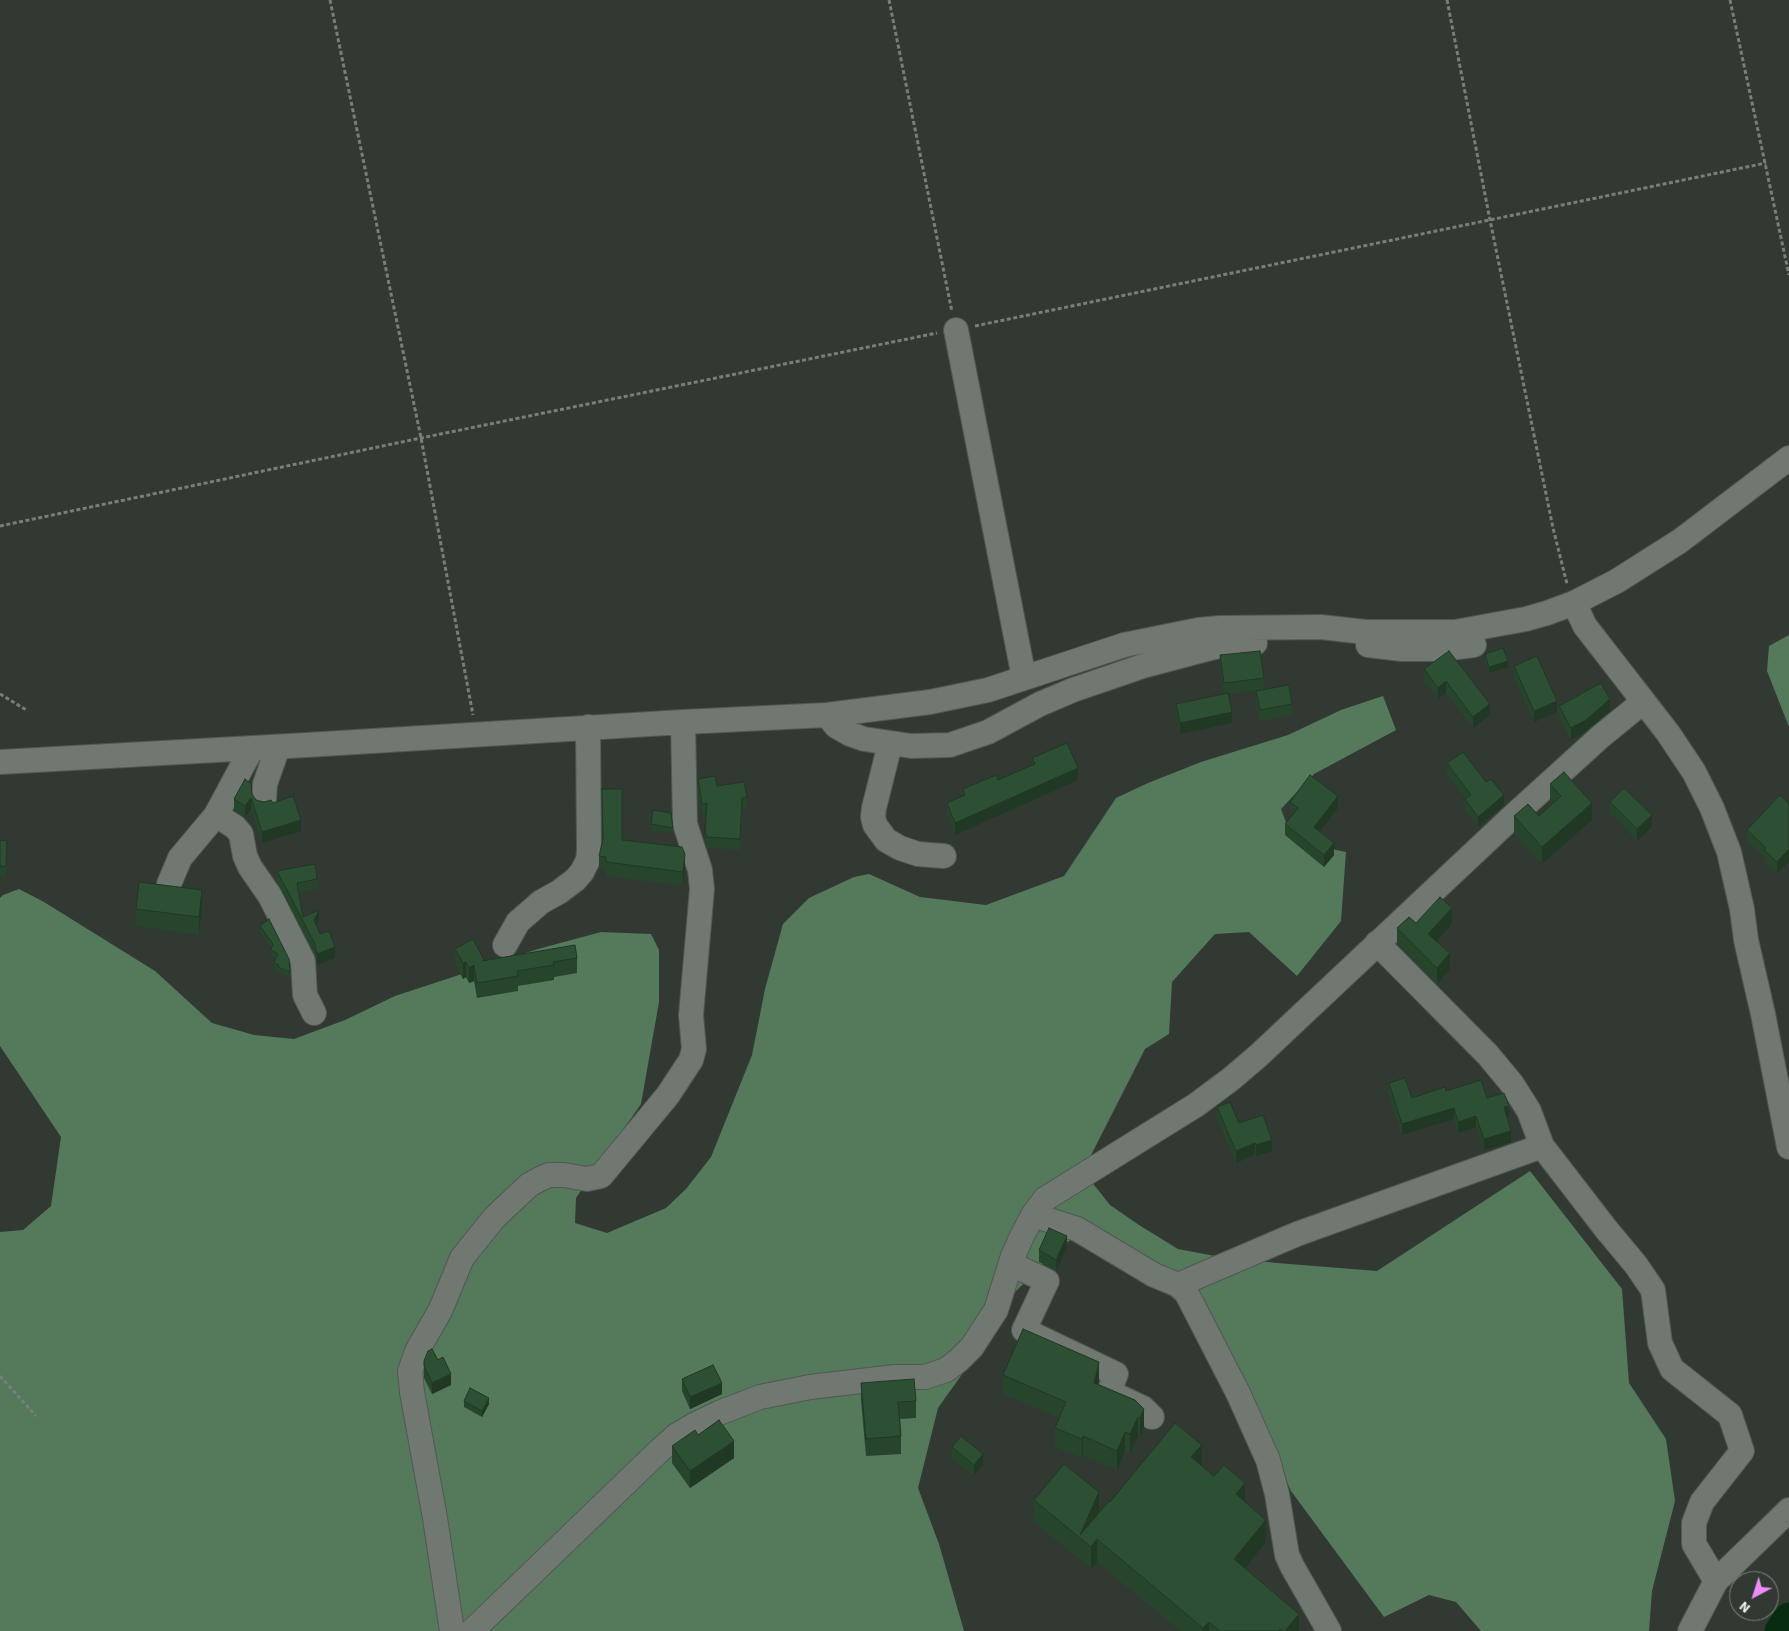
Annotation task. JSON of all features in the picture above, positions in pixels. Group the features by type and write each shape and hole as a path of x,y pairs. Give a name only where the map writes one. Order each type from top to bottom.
{"street":[{"path":"956,330 1024,678"},
{"path":"0,762 278,747 588,727 827,715 930,702 988,690 1124,645 1198,630 1321,627 1365,632 1455,632 1526,619 1574,603 1617,582 1680,541 1789,458"},
{"path":"1574,603 1585,626 1668,733 1694,772 1712,808 1728,852 1742,909 1746,940 1763,1014 1789,1147"},
{"path":"827,715 836,726 864,739 911,746 950,745 988,732 1040,704 1073,690 1143,666 1230,643 1367,645 1402,649 1442,649 1470,646 1552,629"},
{"path":"472,1631 677,1435 694,1425 719,1412 760,1397 810,1387 895,1377 924,1377 946,1370 959,1360 972,1346 996,1310 1022,1236 1045,1199 1196,1105 1231,1079 1258,1056 1545,786 1643,702"},
{"path":"452,1631 410,1371 417,1351 440,1311 462,1258 494,1218 529,1185 540,1179 564,1175 587,1179 601,1176 668,1095 691,1060 694,1049 691,1015 702,889 700,870 685,824 683,722"},
{"path":"505,945 518,922 541,902 575,880 582,872 588,860 588,727"},
{"path":"890,744 874,808 873,817 875,825 886,840 900,848 918,854 944,856"},
{"path":"264,800 265,784 278,747"},
{"path":"170,884 180,858 216,815 252,748"},
{"path":"216,815 235,827 241,834 245,856 250,867 270,896 303,960 305,994 314,1013"},
{"path":"1376,943 1488,1055 1512,1084 1529,1112 1542,1146 1653,1290 1660,1342 1672,1369 1730,1415 1742,1451 1702,1502 1694,1523 1694,1544 1716,1581"},
{"path":"1178,1285 1297,1234 1542,1146"},
{"path":"1033,1216 1077,1229 1154,1275 1178,1285 1186,1292 1238,1393 1268,1460 1277,1494 1287,1555 1330,1631"},
{"path":"1011,1264 1047,1281 1024,1330 1116,1374 1109,1392 1143,1408 1152,1418"},
{"path":"1690,1631 1716,1581 1789,1510"}],"path":[{"path":"330,0 421,438 477,734"},
{"path":"888,0 956,330"},
{"path":"1448,0 1490,220 1554,528 1568,590 1574,603"},
{"path":"1730,0 1789,275"},
{"path":"0,526 1766,163"},
{"path":"0,694 28,711"},
{"path":"0,1376 36,1416"}],"green space":[{"path":"1789,635 1789,727 1767,671 1769,646"},
{"path":"1383,696 1396,730 1314,774 1281,809 1293,841 1346,852 1341,921 1297,976 1249,932 1215,934 1172,982 1169,1034 1145,1049 1083,1171 1110,1205 1178,1249 1215,1256 1277,1263 1377,1271 1530,1171 1622,1289 1629,1383 1666,1439 1675,1501 1652,1591 1649,1631 1481,1631 1456,1602 1429,1595 1384,1617 1291,1491 1226,1345 1132,1262 1080,1232 1058,1250 1014,1293 965,1370 938,1408 918,1488 939,1544 964,1631 0,1631 0,1232 23,1230 51,1206 61,1137 0,1046 0,898 3,895 19,889 44,902 155,971 212,1023 254,1035 294,1039 345,1020 395,996 538,949 601,932 651,934 659,950 659,1002 641,1104 576,1198 575,1223 607,1233 666,1208 686,1189 711,1157 752,1055 765,989 783,924 809,898 854,877 869,874 920,897 986,905 1064,876 1116,798 1201,762 1288,735 1341,710"}],"building":[{"path":"1503,648 1508,661 1489,667 1485,654"},
{"path":"1260,651 1264,678 1224,683 1220,655"},
{"path":"1449,651 1490,704 1473,717 1446,681 1438,688 1424,669"},
{"path":"1537,656 1557,701 1534,711 1514,666"},
{"path":"1601,683 1610,699 1586,720 1571,728 1559,706"},
{"path":"1289,685 1292,704 1260,710 1256,691"},
{"path":"1228,693 1232,712 1180,723 1176,704"},
{"path":"1067,743 1078,768 955,823 947,803 965,795 963,789 996,775 998,780 1035,764 1032,758"},
{"path":"1463,752 1486,782 1491,779 1504,795 1478,817 1465,799 1471,795 1447,763"},
{"path":"1564,772 1592,803 1542,847 1514,816 1528,804 1539,816 1561,796 1550,784"},
{"path":"1310,775 1338,796 1314,827 1334,843 1324,855 1285,824 1298,808 1290,802"},
{"path":"715,776 717,786 744,782 747,797 742,798 740,839 707,837 705,831 707,803 702,804 698,779"},
{"path":"245,779 251,784 252,794 256,800 264,802 271,800 273,803 293,796 301,820 262,832 251,798 245,806 234,799"},
{"path":"1624,788 1652,815 1637,829 1610,802"},
{"path":"602,789 622,789 622,840 682,847 685,854 683,872 606,862 606,857 599,856 603,839"},
{"path":"1780,795 1789,804 1789,849 1777,862 1764,850 1766,848 1747,830"},
{"path":"653,810 671,813 673,828 651,824"},
{"path":"0,840 7,841 6,866 0,866"},
{"path":"315,864 317,879 297,883 303,917 319,910 314,920 320,934 329,931 335,947 317,954 315,944 277,871"},
{"path":"139,882 202,890 199,917 136,909"},
{"path":"1440,897 1452,908 1428,934 1450,953 1437,968 1397,928 1409,917 1416,923"},
{"path":"269,919 289,959 290,972 278,967 279,965 274,963 278,954 271,950 273,944 260,926"},
{"path":"473,939 484,960 482,961 575,945 577,958 553,962 554,965 517,971 518,976 477,983 474,965 469,968 466,962 463,963 455,949"},
{"path":"1405,1078 1412,1098 1445,1087 1446,1091 1481,1080 1487,1098 1504,1093 1509,1106 1504,1107 1511,1131 1484,1139 1476,1116 1458,1122 1454,1108 1402,1124 1389,1083"},
{"path":"1230,1102 1239,1123 1263,1115 1272,1140 1256,1145 1255,1143 1236,1151 1217,1107"},
{"path":"1049,1228 1067,1236 1056,1260 1039,1250"},
{"path":"1023,1329 1099,1362 1094,1383 1135,1400 1144,1409 1130,1434 1125,1432 1117,1451 1083,1436 1082,1439 1055,1428 1066,1402 1003,1375"},
{"path":"432,1349 438,1360 443,1357 451,1374 432,1383 424,1366 424,1361 428,1351"},
{"path":"713,1365 722,1383 690,1397 682,1379"},
{"path":"914,1379 916,1401 898,1402 901,1436 866,1439 861,1383"},
{"path":"470,1388 489,1398 482,1411 464,1401"},
{"path":"719,1420 734,1441 690,1471 672,1446 695,1430 698,1435"},
{"path":"1175,1423 1202,1445 1191,1457 1214,1476 1224,1465 1245,1483 1236,1494 1266,1520 1234,1559 1299,1614 1285,1631 1280,1629 1279,1631 1220,1631 1209,1622 1203,1628 1097,1539 1091,1547 1034,1500 1064,1464 1099,1492 1080,1535 1110,1502"},
{"path":"961,1436 983,1454 974,1465 952,1447"}],"waterway":[{"path":"1780,1631 1789,1618"}]}
